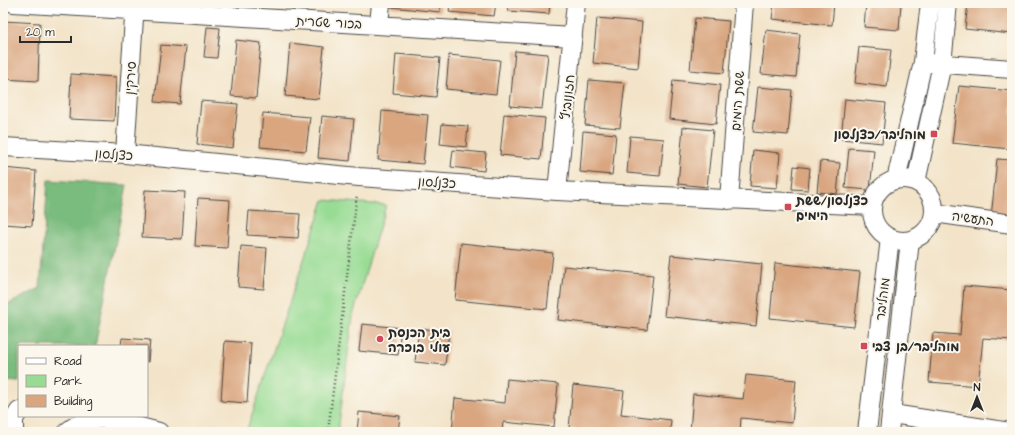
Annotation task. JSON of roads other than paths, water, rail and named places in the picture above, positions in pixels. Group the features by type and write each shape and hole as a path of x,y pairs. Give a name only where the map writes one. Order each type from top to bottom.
{"street":[{"name":"בכור שטרית","path":"13,3 135,7 380,25 573,37"},
{"path":"380,25 381,3"},
{"name":"חזונוביץ","path":"557,191 576,3"},
{"name":"ששת הימים","path":"730,200 744,3"},
{"path":"896,180 923,62 930,3"},
{"path":"916,182 942,64 948,3"},
{"name":"סירקין","path":"125,154 135,7"},
{"path":"923,62 1012,69"},
{"name":"כצנלסון","path":"3,147 125,154 359,177 557,191 872,206"},
{"path":"906,179 916,182 923,187 933,203 934,213 931,222 926,230 919,236 910,240 900,241 890,238 882,233 876,225 872,215 872,206 875,197 880,189 887,183 906,179"},
{"name":"התעשיה","path":"934,213 1012,224"},
{"name":"מוהליבר","path":"867,432 890,238"},
{"name":"מוהליבר","path":"889,432 910,240"},
{"path":"14,432 14,420 18,413"},
{"path":"892,414 1010,432 1012,416"},
{"path":"67,426 103,417 159,432"}],"place":[{"name":"מוהליבר/כצנלסון","path":"934,134"},
{"name":"כצנלסון/ששת הימים","path":"788,207"},
{"name":"בית הכנסת עולי בוכרה","path":"380,339"},
{"name":"מוהליבר/בן צבי","path":"864,346"}]}
